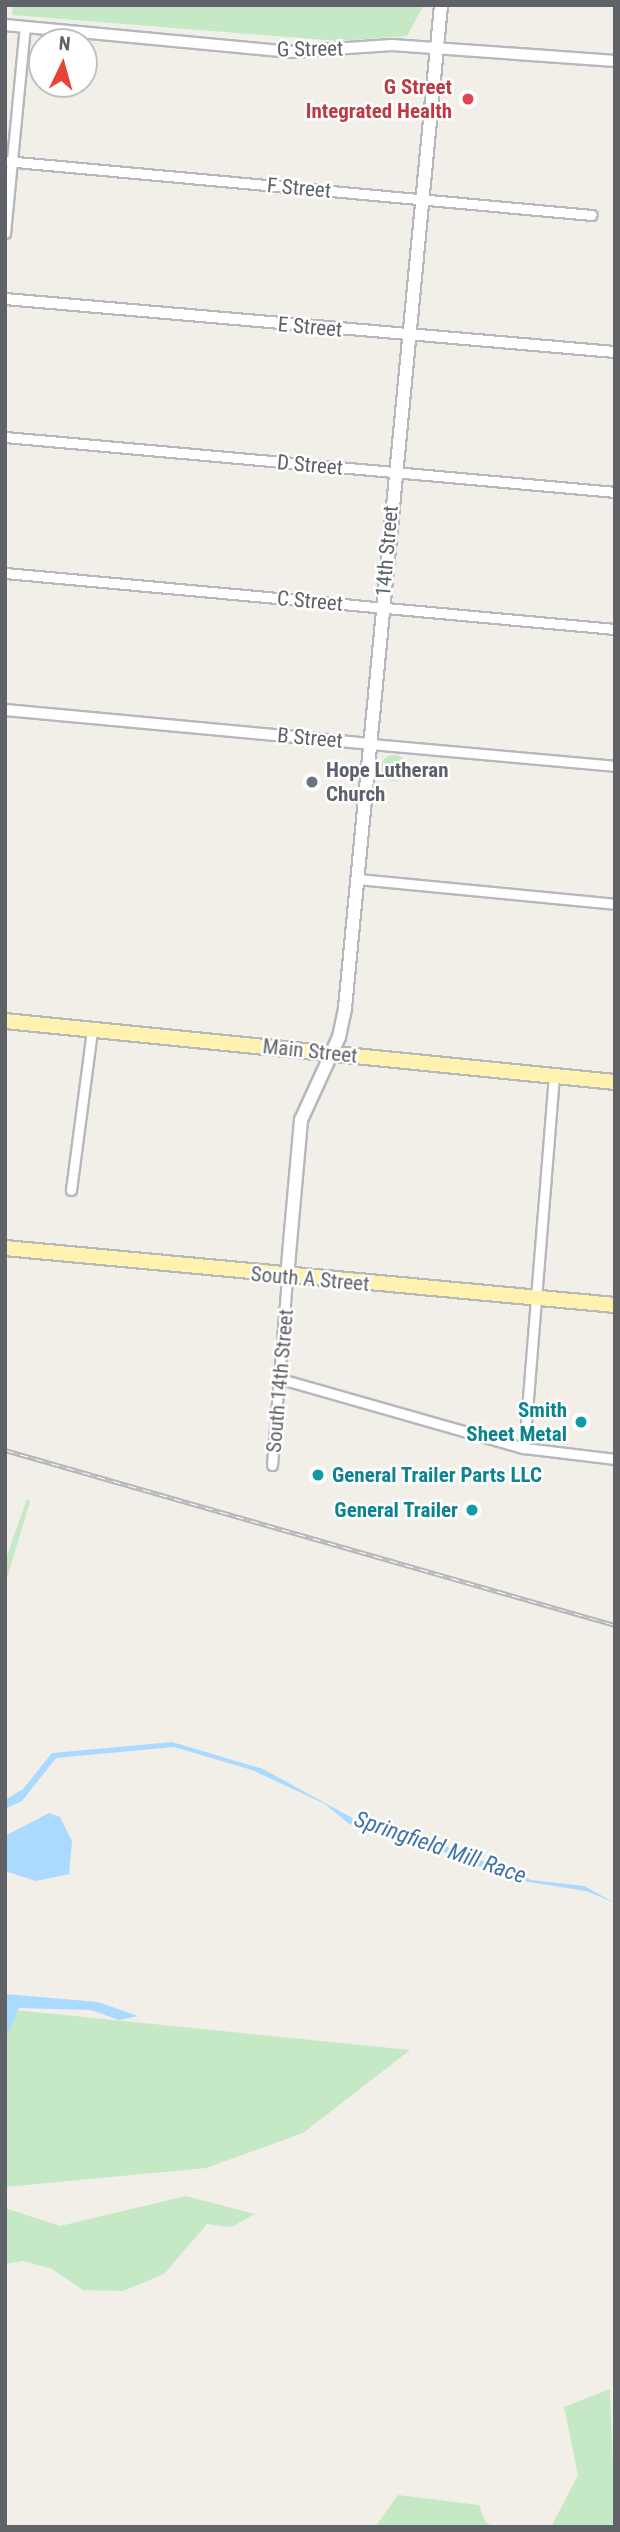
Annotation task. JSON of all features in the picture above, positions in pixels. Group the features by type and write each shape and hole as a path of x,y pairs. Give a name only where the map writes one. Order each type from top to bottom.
{"main road":[{"name":"14th Street","path":"332,1054 345,1008 432,47 441,5"},
{"name":"Main Street","path":"5,1021 615,1082"},
{"name":"South 14th Street","path":"287,1277 302,1120 332,1054"},
{"name":"South A Street","path":"5,1248 287,1277 615,1305"}],"street":[{"name":"G Street","path":"5,26 289,52 432,47 615,61"},
{"path":"5,233 9,162 25,27"},
{"name":"F Street","path":"9,162 592,215"},
{"name":"E Street","path":"5,299 615,352"},
{"name":"D Street","path":"5,437 615,492"},
{"name":"C Street","path":"5,573 615,629"},
{"name":"B Street","path":"5,710 615,765"},
{"path":"358,879 615,904"},
{"path":"71,1190 92,1030"},
{"path":"524,1448 532,1298 554,1077"},
{"name":"South 14th Street","path":"272,1465 281,1379 287,1277"},
{"path":"281,1379 524,1448 615,1458"}],"green space":[{"path":"13,5 424,5 407,36 339,41 12,15"},
{"path":"394,755 403,759 407,768 403,777 394,781 385,777 381,768 385,759"},
{"path":"27,1499 30,1501 5,1585 5,1561"},
{"path":"5,2009 410,2050 303,2133 206,2168 5,2187"},
{"path":"186,2196 255,2214 231,2227 207,2224 164,2274 123,2291 83,2290 52,2269 23,2261 5,2264 5,2208 60,2226"},
{"path":"610,2389 615,2527 551,2527 578,2475 564,2407"},
{"path":"398,2495 479,2505 486,2523 496,2527 375,2527"}],"water":[{"name":"Springfield Mill Race","path":"172,1742 263,1769 356,1820 417,1835 531,1880 584,1886 615,1903 586,1891 510,1879 415,1840 349,1824 325,1804 252,1770 174,1747 56,1758 22,1801 5,1809 5,1800 23,1789 52,1753"},
{"path":"49,1813 60,1817 72,1841 69,1874 36,1881 5,1871 5,1836"},
{"path":"5,1994 98,2002 138,2016 119,2020 91,2010 19,2008 5,2041"}],"railway":[{"path":"5,1450 615,1625"}],"place":[{"name":"G Street Integrated Health","path":"468,99"},
{"name":"Hope Lutheran Church","path":"312,782"},
{"name":"Smith Sheet Metal","path":"581,1422"},
{"name":"General Trailer Parts LLC","path":"318,1475"},
{"name":"General Trailer","path":"472,1510"}]}
